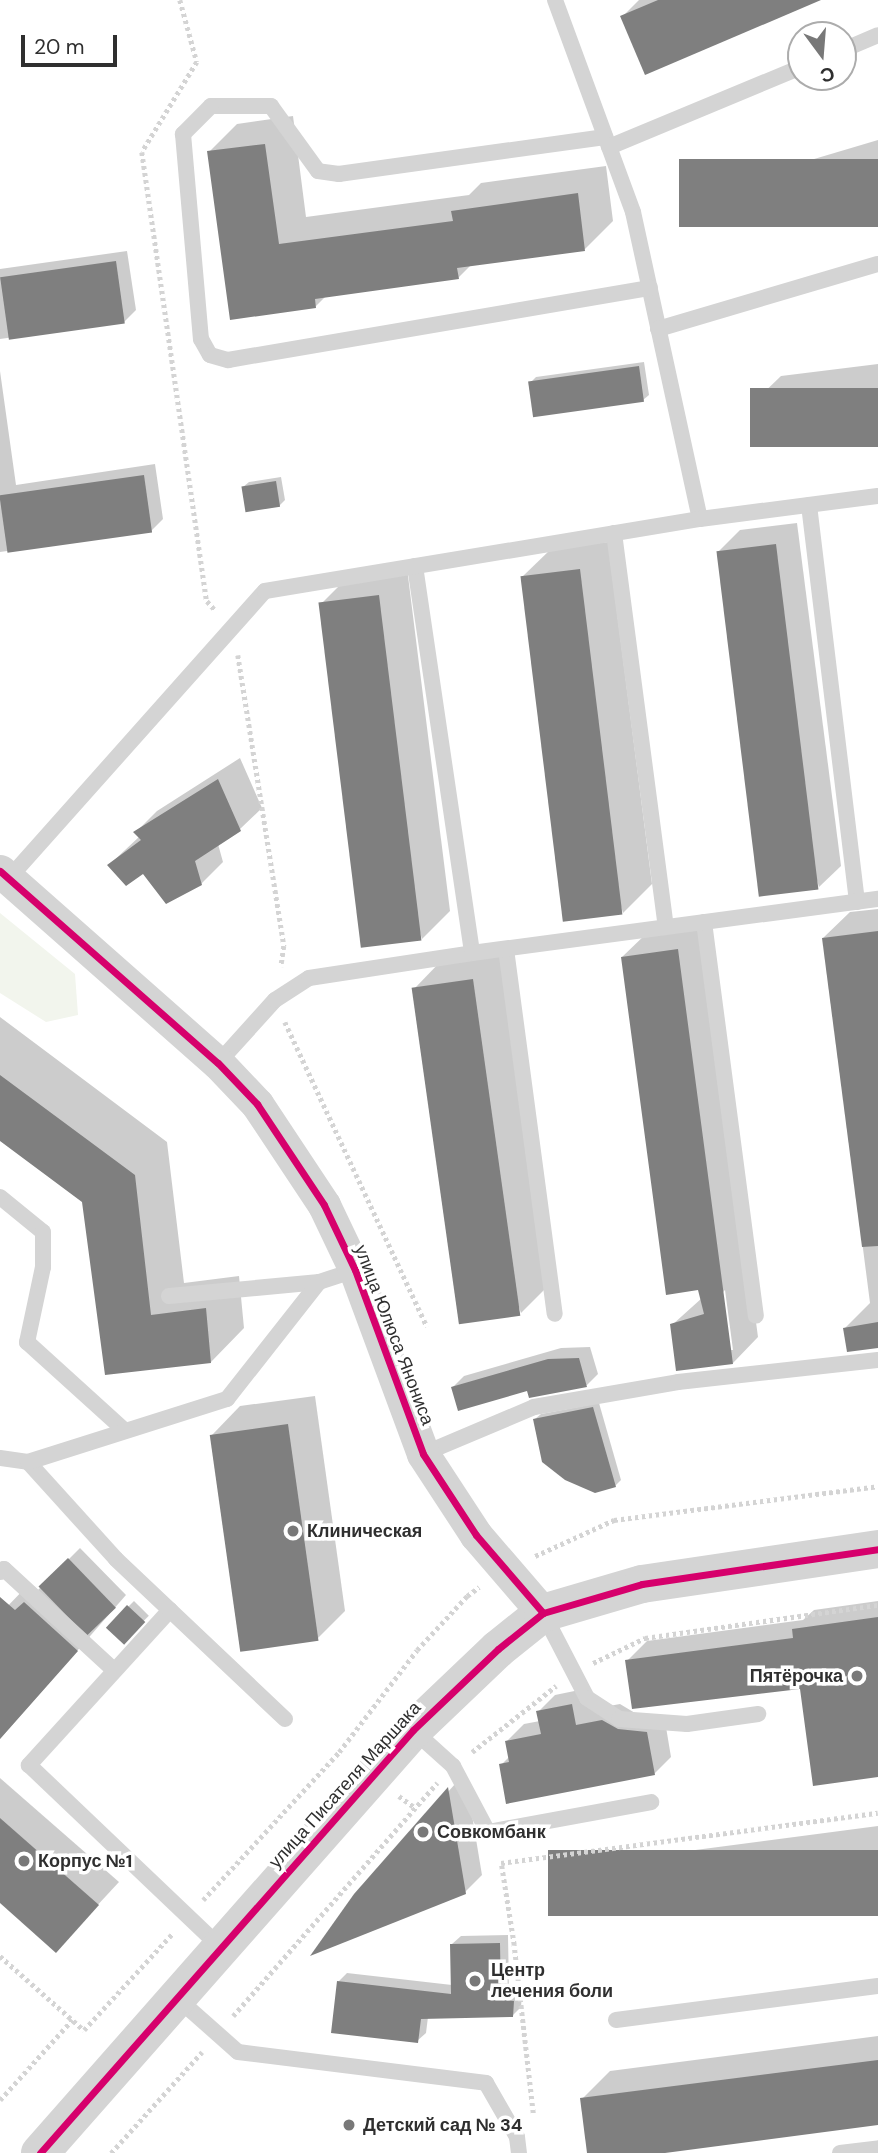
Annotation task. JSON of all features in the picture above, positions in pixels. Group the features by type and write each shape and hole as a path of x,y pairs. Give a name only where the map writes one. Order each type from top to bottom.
{"street":[{"name":"улица Юлюса Янониса","path":"5,874 218,1063 257,1104 324,1205 355,1269 423,1454 476,1535 542,1613"},
{"name":"улица Писателя Маршака","path":"40,2153 413,1730 498,1649 542,1613 642,1584 878,1549"}],"lane":[{"path":"555,0 633,212 700,519"},
{"path":"857,44 878,35"},
{"path":"650,288 228,360 210,355 201,339 183,134 211,106 271,106 318,171 339,174 607,142 787,72"},
{"path":"659,329 878,264"},
{"path":"5,874 265,591 700,519 878,496"},
{"path":"808,505 857,902"},
{"path":"614,533 666,927"},
{"path":"415,566 472,953"},
{"path":"218,1063 275,1000 309,978 506,948 878,899"},
{"path":"704,922 756,1315"},
{"path":"506,948 555,1314"},
{"path":"0,1197 43,1232 43,1267 27,1342 125,1431"},
{"path":"169,1296 318,1282 355,1269"},
{"path":"0,1458 28,1462 227,1399 318,1282"},
{"path":"423,1454 534,1407 678,1382 878,1360"},
{"path":"28,1462 116,1559 285,1719"},
{"path":"0,1572 4,1569 114,1670"},
{"path":"170,1610 29,1765 221,1948"},
{"path":"542,1613 571,1674 587,1698 619,1719 687,1724 758,1714"},
{"path":"413,1730 453,1766 488,1832 652,1802"},
{"path":"616,2020 878,1986"},
{"path":"177,1998 238,2052 486,2083 517,2137 519,2153"},
{"path":"840,2153 878,2148"}],"path":[{"path":"180,0 197,62 142,152 208,601 231,630 239,657 285,946 275,1000 427,1327"},
{"path":"111,2153 453,1766 571,1674 645,1638 878,1605"},
{"path":"0,1956 83,2030 339,1752"},
{"path":"534,2125 514,1945 501,1863 878,1813"},
{"path":"0,2100 72,2020"}],"shaded area":[{"path":"0,913 75,974 78,1015 46,1022 0,993"}],"building":[{"path":"658,0 821,0 645,75 620,16"},
{"path":"265,144 279,244 453,221 451,211 578,193 585,251 457,268 459,279 315,299 316,308 230,320 207,151"},
{"path":"679,159 878,159 878,227 679,227"},
{"path":"116,261 125,323 9,340 0,277"},
{"path":"639,366 644,402 533,417 528,382"},
{"path":"750,388 878,388 878,447 750,447"},
{"path":"144,475 152,532 7,553 0,495"},
{"path":"276,481 280,507 245,512 241,486"},
{"path":"776,544 818,889 759,897 716,551"},
{"path":"580,569 622,914 563,922 520,576"},
{"path":"379,595 421,940 361,948 318,602"},
{"path":"218,779 241,831 195,861 202,885 166,904 143,874 126,886 107,865 141,840 133,832"},
{"path":"878,931 878,1246 862,1247 822,938"},
{"path":"678,949 733,1364 676,1371 670,1324 704,1314 698,1290 666,1295 621,957"},
{"path":"473,979 520,1316 459,1324 412,988"},
{"path":"0,1075 135,1175 151,1315 206,1308 211,1363 105,1375 82,1202 0,1141"},
{"path":"878,1322 878,1348 847,1352 843,1328"},
{"path":"579,1358 587,1387 529,1398 527,1391 458,1411 451,1387 548,1359"},
{"path":"593,1407 616,1487 595,1493 565,1480 542,1462 533,1419"},
{"path":"288,1424 318,1641 240,1652 210,1435"},
{"path":"68,1558 116,1608 86,1636 39,1586"},
{"path":"0,1597 15,1610 24,1602 78,1651 0,1739"},
{"path":"127,1605 145,1622 124,1645 106,1628"},
{"path":"878,1617 878,1777 813,1786 800,1689 632,1709 625,1660 793,1638 792,1629"},
{"path":"572,1704 576,1725 602,1720 618,1729 647,1732 655,1775 506,1804 499,1764 509,1762 505,1741 541,1734 536,1711"},
{"path":"448,1787 466,1894 310,1956 354,1894"},
{"name":"Корпус №1","path":"0,1818 99,1905 56,1953 0,1903"},
{"path":"548,1850 878,1850 878,1916 548,1916"},
{"path":"500,1943 501,2000 514,2001 513,2017 421,2019 418,2043 331,2033 337,1981 451,1994 450,1944"},
{"path":"878,2060 878,2125 665,2153 587,2153 580,2098"}],"cycle path":[{"path":"0,871 218,1063 257,1104 324,1205 355,1270 423,1454 476,1535 543,1613"},
{"path":"40,2153 413,1730 498,1649 543,1613 642,1584 878,1549"}],"place":[{"name":"Клиническая","path":"293,1531"},
{"name":"Пятёрочка","path":"857,1676"},
{"name":"Совкомбанк","path":"423,1832"},
{"name":"Корпус №1","path":"24,1861"},
{"name":"Центр лечения боли","path":"475,1981"},
{"name":"Детский сад № 34","path":"349,2125"}]}
